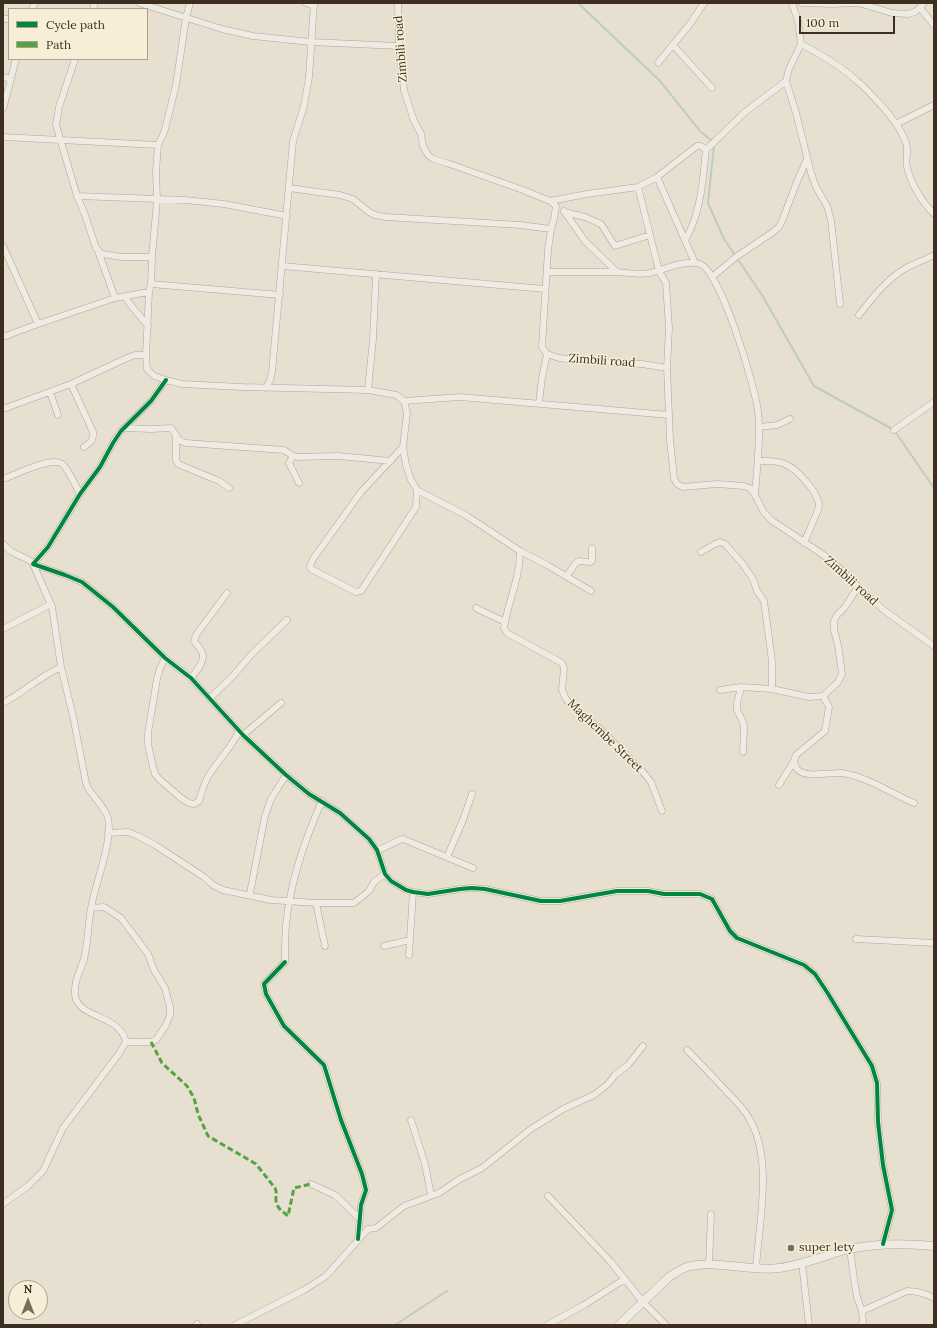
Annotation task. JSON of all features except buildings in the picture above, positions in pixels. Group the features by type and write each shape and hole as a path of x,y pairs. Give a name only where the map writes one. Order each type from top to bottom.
{"street":[{"path":"139,3 222,29 253,36 311,42 399,46"},
{"path":"190,3 186,18 176,85 164,133 158,145 156,172 157,200 151,284 149,292 146,355 147,369 154,376 182,384 266,388 368,390 396,395 404,401 407,413 403,447 406,465 411,480 417,490 467,516 520,551 567,576 591,591"},
{"path":"266,388 272,372 293,141 304,106 309,77 314,4 306,3"},
{"name":"Zimbili road","path":"398,3 399,46 404,90 414,121 421,134 423,146 428,155 433,159 468,170 550,201 564,212"},
{"path":"658,63 690,24 704,3"},
{"path":"792,3 798,21 801,44 789,69 786,81 816,187 827,206 840,304"},
{"path":"802,3 862,4 900,14 915,12 922,6 934,25"},
{"path":"801,44 829,60 858,81 888,112 906,144 908,152 907,167 916,190 934,214"},
{"path":"673,45 712,88"},
{"path":"3,109 16,60"},
{"path":"76,60 58,107 56,126 77,196 115,298"},
{"path":"3,78 11,78"},
{"path":"685,240 690,232 697,206 703,177 706,149 744,113 786,81"},
{"path":"896,124 934,105"},
{"path":"3,137 158,145"},
{"path":"550,201 638,187 657,177 697,146 701,146 706,149"},
{"path":"712,277 736,257 778,227 782,221 807,159"},
{"path":"657,177 695,263"},
{"path":"638,187 659,271 666,283 669,328 667,368 670,440 674,478 677,484 683,487 717,484 744,486 750,488 755,495"},
{"path":"289,188 340,195 353,199 375,215 386,217 520,225 551,229"},
{"path":"77,196 185,200 224,204 287,216"},
{"path":"539,404 547,354 542,347 545,289 551,229 556,206"},
{"path":"564,212 585,217 601,224 615,246 650,235"},
{"path":"564,212 585,241 617,272"},
{"path":"3,246 38,324"},
{"path":"98,251 102,254 122,257 152,257"},
{"path":"859,314 892,279 904,269 934,255"},
{"path":"547,272 617,272 639,274 659,271 669,266 695,263 701,264 706,269 712,277 730,314 745,358 758,408 758,461 755,495"},
{"path":"282,266 545,289"},
{"path":"368,390 373,339 376,274"},
{"path":"151,284 280,295"},
{"path":"3,337 115,298 149,292"},
{"path":"125,296 148,326"},
{"name":"Zimbili road","path":"547,354 559,358 574,360 642,364 667,368"},
{"path":"3,409 71,384 127,358 135,355 146,355"},
{"path":"33,564 48,546 80,494 100,467 113,443 151,401 166,380"},
{"path":"71,384 93,432 94,437 90,443 84,447"},
{"path":"50,392 58,415"},
{"path":"404,401 460,397 669,415"},
{"path":"894,430 934,402"},
{"path":"759,427 778,425 790,419"},
{"path":"125,428 168,428 173,430 176,436 183,443 284,450 292,456 298,457 338,456 391,461"},
{"path":"176,436 176,460 178,464 219,481 229,488"},
{"path":"403,447 361,492 313,559 310,566 311,569 356,592 361,592 416,507 417,490"},
{"path":"292,456 289,463 299,483"},
{"path":"3,479 44,463 52,461 58,462 64,466 80,494"},
{"path":"758,461 785,464 801,477 817,495 819,507 804,543"},
{"name":"Zimbili road","path":"755,495 763,511 771,520 825,556 885,611 934,646"},
{"path":"701,552 720,542 725,544 742,563 764,601 772,661 772,689"},
{"path":"3,544 12,552 29,560 33,564 51,604 61,667 86,783 107,815 109,826 108,840 91,908 84,960 76,979 75,994 77,1003 84,1009 111,1022 119,1028 125,1035 126,1042 118,1055 63,1128 43,1171 28,1186 3,1204"},
{"path":"567,576 575,564 579,561 592,561 592,548"},
{"path":"476,608 505,622 520,566 520,551"},
{"path":"33,564 82,582 113,606 165,658 191,678 241,733 286,775 305,791 340,813 369,839 377,850 385,874 391,881 406,890 428,894 472,888 485,889 542,901 560,901 617,891 648,891 664,894 700,894 712,899 730,931 737,938 804,965 815,974 828,992 872,1066 878,1083 878,1122 883,1165 892,1210 883,1244"},
{"path":"720,690 741,686 772,689 809,697 823,696 838,682 842,674 838,645 834,630 834,621 858,587"},
{"path":"191,678 201,664 203,658 203,653 194,641 196,635 227,593"},
{"path":"3,629 51,604"},
{"path":"210,698 287,620"},
{"name":"Maghembe Street","path":"505,622 504,628 507,633 562,662 564,668 562,690 570,704 600,729 644,772 651,782 662,811"},
{"path":"165,658 157,679 148,733 148,744 155,774 168,788 189,803 194,804 199,801 204,784 210,774 241,733 281,703"},
{"path":"3,703 21,694 48,673 61,667"},
{"path":"741,686 737,710 744,727 744,752"},
{"path":"779,785 796,756 825,731 828,707 823,696"},
{"path":"794,761 796,768 801,773 841,773 858,777 874,782 914,803"},
{"path":"250,893 265,816 270,799 286,775"},
{"path":"447,857 463,820 472,794"},
{"path":"322,801 302,848 289,902 286,925 285,962 264,984 266,994 284,1026 324,1065 341,1120 362,1174 366,1190 361,1205 358,1239"},
{"path":"108,833 128,832 138,836 155,845 204,877 213,885 223,890 289,902 354,903 369,891 374,882 385,874"},
{"path":"377,850 385,848 403,839 473,868"},
{"path":"409,955 413,892"},
{"path":"316,903 325,946"},
{"path":"91,908 104,908 121,918 148,954 154,970 165,988 170,1007 170,1015 161,1034 156,1040 151,1042 126,1042"},
{"path":"856,939 934,943"},
{"path":"384,946 410,940"},
{"path":"235,1325 304,1290 326,1276 368,1229 376,1228 404,1206 439,1193 460,1179 482,1168 531,1129 563,1109 594,1095 628,1065 643,1046"},
{"path":"687,1050 740,1106 750,1119 760,1142 763,1167 756,1268"},
{"path":"411,1120 425,1164 431,1195"},
{"path":"311,1184 335,1195 359,1218"},
{"path":"548,1196 586,1235 666,1325"},
{"path":"709,1265 711,1214"},
{"path":"619,1325 659,1286 678,1271 688,1267 709,1265 777,1269 793,1266 850,1249 883,1244 934,1246"},
{"path":"850,1249 857,1297 864,1322 861,1325"},
{"path":"802,1263 809,1325"},
{"path":"547,1325 625,1279"},
{"path":"862,1311 907,1291 923,1292 934,1298"}],"waterway":[{"path":"578,3 660,81 700,131 712,141"},
{"path":"714,145 708,203 724,239 762,295 814,386 894,430 934,488"},
{"path":"395,1325 447,1291"}],"marked path":[{"path":"151,1042 162,1063 187,1086 194,1098 198,1114 208,1136 256,1164 275,1188 277,1204 288,1216 294,1188 311,1184"}],"cycle path":[{"path":"166,380 151,401 121,431 100,467 80,494 48,547 33,564 82,582 113,607 165,658 191,678 243,735 286,775 309,794 340,813 369,839 377,850 385,874 391,881 406,890 428,894 460,889 485,889 541,901 560,901 617,891 648,891 664,894 700,894 712,899 730,931 737,938 804,965 815,974 827,992 872,1066 877,1083 878,1122 883,1165 892,1210 883,1244"},
{"path":"285,962 264,984 266,994 284,1026 324,1065 341,1120 362,1174 366,1190 361,1205 358,1239"}],"place":[{"name":"super lety","path":"791,1248"}]}
